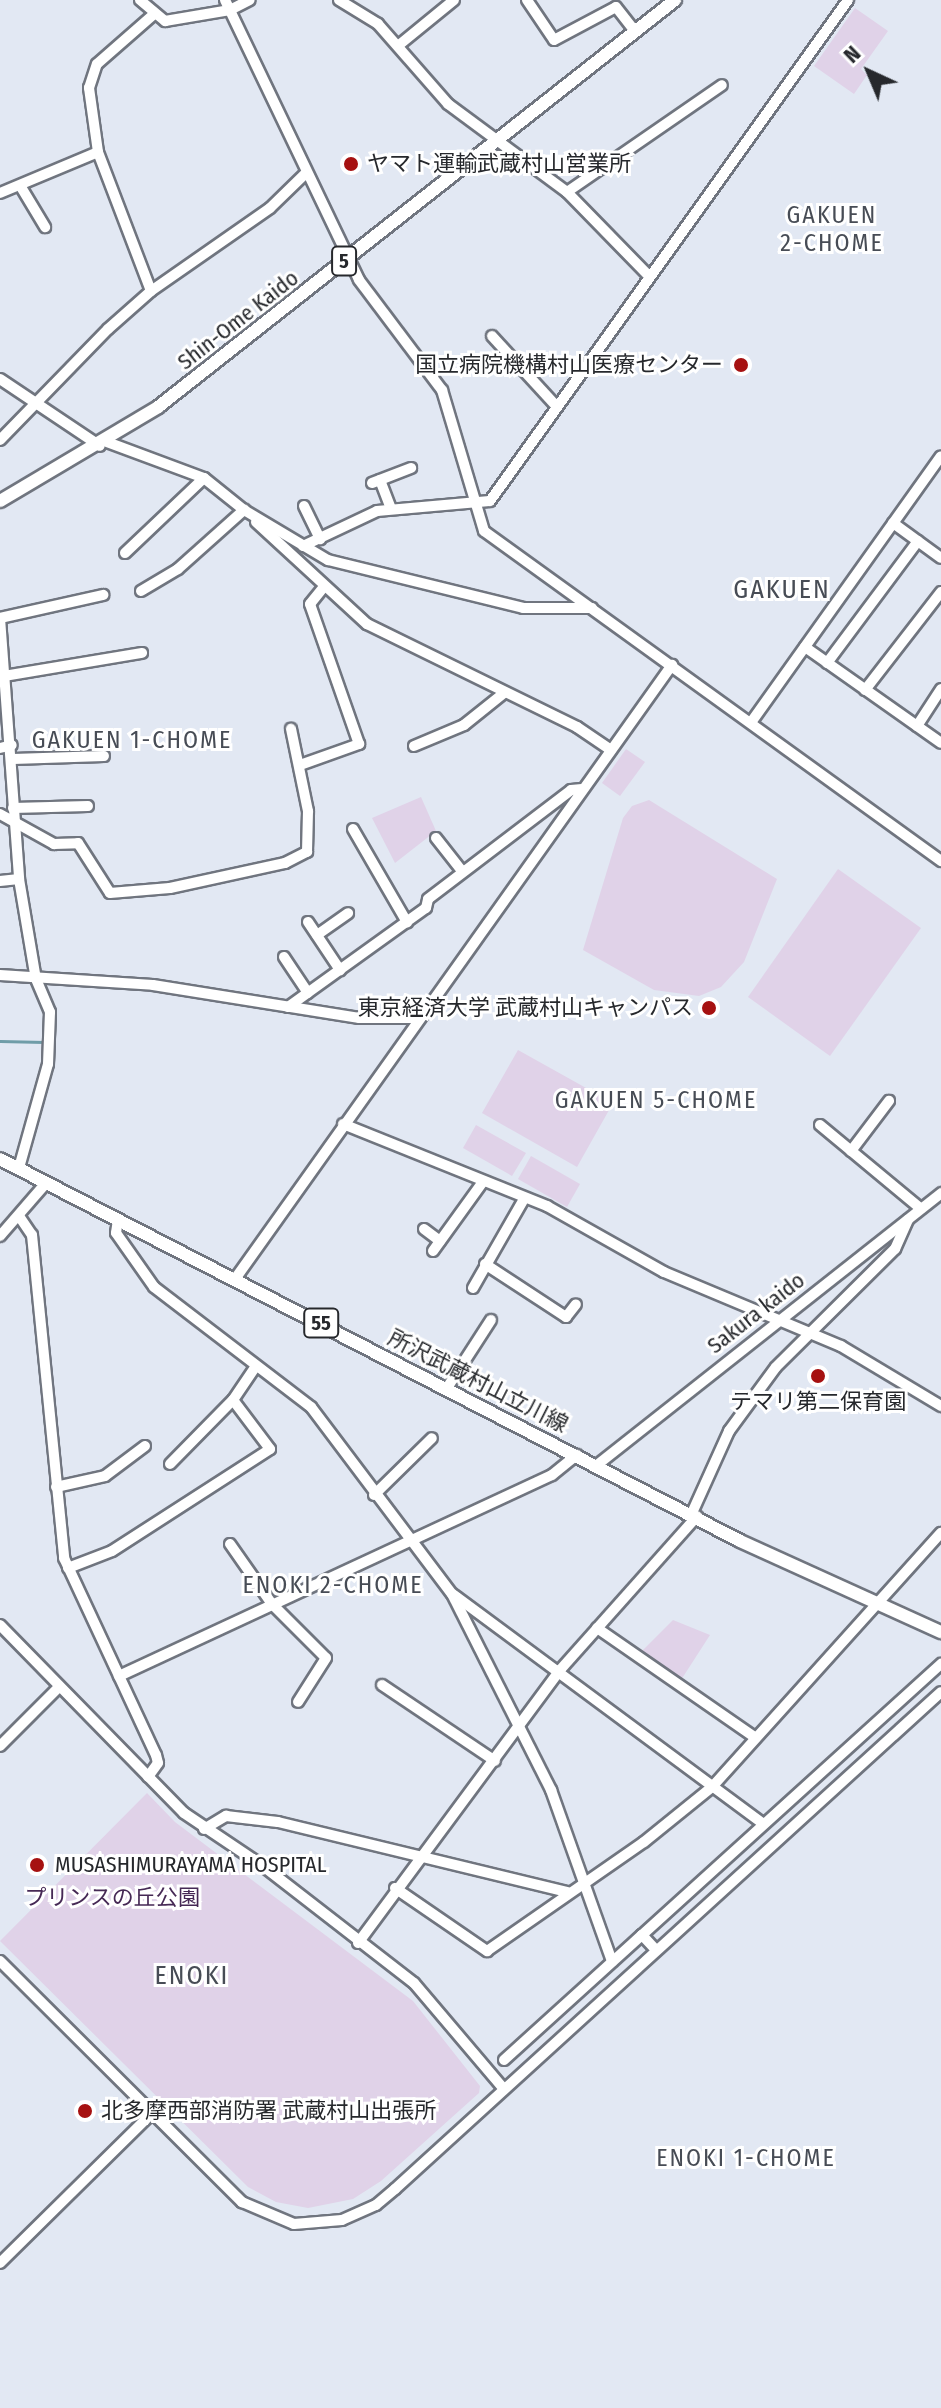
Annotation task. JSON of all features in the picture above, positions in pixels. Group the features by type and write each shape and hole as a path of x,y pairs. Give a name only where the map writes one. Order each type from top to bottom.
{"main road":[{"name":"Shin-Ome Kaido","path":"0,501 103,444 347,259 675,0"},
{"name":"所沢武蔵村山立川線","path":"0,1159 694,1515 873,1603 941,1632"}],"street":[{"path":"140,0 153,15 165,21 250,0"},
{"path":"339,0 378,24 448,104 567,192 649,276"},
{"path":"399,45 454,0"},
{"path":"527,0 554,40 616,7 635,31"},
{"path":"303,546 391,509 490,501 848,0"},
{"path":"228,5 347,259 386,321 442,390 484,531 752,721 941,861"},
{"path":"151,291 98,152 90,74 153,15"},
{"path":"567,192 722,85"},
{"path":"0,193 21,187 98,152"},
{"path":"0,440 151,291 270,208 306,173"},
{"path":"21,187 45,227"},
{"path":"492,336 557,407"},
{"path":"0,379 34,404 103,444 204,478 244,510 323,588 367,624 410,650 504,693 611,750"},
{"path":"752,721 941,456"},
{"path":"391,509 376,482 411,468"},
{"path":"125,553 204,478"},
{"path":"304,506 320,539"},
{"path":"244,510 328,560 471,598 523,608 592,608"},
{"path":"141,591 178,569 244,510"},
{"path":"893,523 941,558"},
{"path":"827,663 918,541"},
{"path":"300,765 359,744 310,604 323,588"},
{"path":"865,690 941,592"},
{"path":"19,1168 48,1064 50,1012 36,979 19,879 13,821 12,745 0,618 103,595"},
{"path":"805,647 941,743"},
{"path":"4,676 142,653"},
{"path":"235,1279 672,665"},
{"path":"917,726 941,689"},
{"path":"414,746 464,725 504,693"},
{"path":"0,814 54,844 78,843 110,893 170,888 285,863 307,852 308,811 291,729"},
{"path":"0,748 12,745"},
{"path":"13,759 104,756"},
{"path":"288,1007 407,922 462,871 571,790 582,789"},
{"path":"13,808 88,806"},
{"path":"353,829 407,922"},
{"path":"436,838 462,871"},
{"path":"0,881 19,879"},
{"path":"317,935 348,913"},
{"path":"308,922 340,970"},
{"path":"284,957 308,993"},
{"path":"0,975 153,985 359,1018 418,1018"},
{"path":"851,1151 889,1101"},
{"path":"343,1124 524,1199 664,1272 841,1346 941,1406"},
{"path":"820,1125 921,1209"},
{"path":"931,1201 941,1182"},
{"path":"0,1236 46,1183"},
{"path":"424,1229 436,1246 482,1183"},
{"name":"Sakura kaido","path":"597,1465 941,1193"},
{"path":"473,1288 524,1199"},
{"path":"19,1216 32,1235 56,1487 68,1568 156,1755 158,1763 148,1777"},
{"path":"358,1943 395,1888 425,1854 560,1670 694,1515 729,1431 776,1367 895,1249 909,1218"},
{"path":"118,1220 116,1233 154,1287 311,1407 374,1495 452,1594 521,1724 612,1961"},
{"path":"485,1264 566,1317 576,1304"},
{"path":"447,1388 491,1320"},
{"path":"170,1464 233,1400 256,1366"},
{"path":"68,1568 112,1551 270,1449 233,1400"},
{"path":"374,1495 432,1438"},
{"path":"56,1487 105,1476 145,1446"},
{"path":"119,1676 552,1475 577,1455"},
{"path":"395,1888 487,1951 712,1787 873,1603 941,1533"},
{"path":"230,1544 272,1604 326,1658 298,1702"},
{"path":"452,1594 560,1670 764,1824"},
{"path":"0,1625 148,1777 204,1829 263,1866 422,1991 503,2088"},
{"path":"597,1628 756,1738"},
{"path":"504,2060 941,1664"},
{"path":"382,1685 495,1761"},
{"path":"0,1746 59,1687"},
{"path":"0,1961 242,2202 272,2218 321,2224 376,2205 941,1692"},
{"path":"856,1742 870,1756"},
{"path":"204,1829 226,1816 425,1854 568,1892"},
{"path":"642,1935 655,1949"},
{"path":"0,2263 152,2113"}],"green space":[{"path":"855,8 888,31 861,69 867,75 854,94 814,66"},
{"path":"626,749 645,762 620,796 602,783"},
{"path":"421,797 436,831 395,863 372,818"},
{"path":"649,800 777,879 744,962 721,987 699,996 654,990 583,950 623,818 632,806"},
{"path":"838,869 921,928 830,1056 748,997"},
{"path":"518,1050 613,1103 577,1167 482,1113"},
{"path":"476,1125 526,1153 512,1176 463,1148"},
{"path":"531,1156 580,1184 567,1207 518,1179"},
{"path":"673,1620 710,1635 681,1680 640,1653"},
{"name":"プリンスの丘公園","path":"147,1793 175,1822 413,2001 480,2086 479,2093 381,2181 353,2199 308,2208 276,2202 248,2187 0,1941"}],"waterway":[{"path":"0,1041 44,1042"}],"place":[{"name":"ヤマト運輸武蔵村山営業所","path":"351,164"},
{"name":"国立病院機構村山医療センター","path":"741,365"},
{"name":"東京経済大学 武蔵村山キャンパス","path":"709,1008"},
{"name":"テマリ第二保育園","path":"818,1376"},
{"name":"MUSASHIMURAYAMA HOSPITAL","path":"37,1865"},
{"name":"北多摩西部消防署 武蔵村山出張所","path":"85,2111"}],"district":[{"name":"GAKUEN 2-CHOME","path":"832,230"},
{"name":"GAKUEN","path":"782,590"},
{"name":"GAKUEN 1-CHOME","path":"132,741"},
{"name":"GAKUEN 5-CHOME","path":"656,1101"},
{"name":"ENOKI 2-CHOME","path":"333,1586"},
{"name":"ENOKI","path":"192,1976"},
{"name":"ENOKI 1-CHOME","path":"746,2159"}]}
